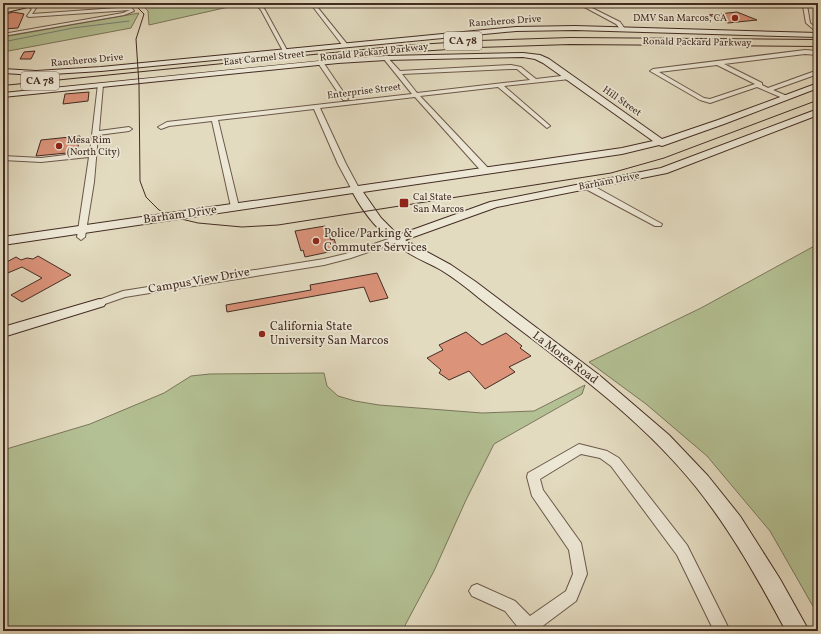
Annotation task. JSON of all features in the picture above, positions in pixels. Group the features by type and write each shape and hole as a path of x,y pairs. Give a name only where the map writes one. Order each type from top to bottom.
{"highway":[{"name":"Ronald Packard Parkway","path":"3,85 403,46 490,39 586,37 818,40"},
{"name":"Ronald Packard Parkway","path":"3,90 455,45 540,41 818,43"},
{"path":"658,41 818,47"},
{"path":"3,82 76,78"}],"main road":[{"path":"3,8 41,3"},
{"path":"3,11 29,5"},
{"name":"Rancheros Drive","path":"3,70 57,73 516,29 623,29 818,34"},
{"name":"East Carmel Street","path":"3,96 321,62 386,58 523,55 546,61 570,77"},
{"name":"Hill Street","path":"570,77 662,143"},
{"path":"486,171 622,151 662,143 818,85"},
{"name":"Barham Drive","path":"398,239 494,204 585,185 663,171 818,112"},
{"name":"Barham Drive","path":"3,249 81,233 235,207 486,171"},
{"name":"Barham Drive","path":"3,241 81,233 249,211 345,196 356,190"},
{"name":"La Moree Road","path":"356,190 382,226 398,239 470,284 636,413 660,436 710,491 738,529 757,558 798,631"},
{"name":"Campus View Drive","path":"3,332 100,303"}],"street":[{"path":"257,3 263,10 286,51"},
{"path":"312,3 345,45"},
{"path":"579,3 618,23 623,29"},
{"path":"801,3 805,5 808,23 818,34"},
{"path":"3,36 124,14 132,11 131,8 29,16 34,8 29,5"},
{"path":"785,97 757,85 710,101 702,99 653,71 805,52 818,53"},
{"path":"386,58 416,95 486,171"},
{"path":"321,62 345,99"},
{"path":"718,63 760,84 757,85"},
{"path":"398,73 511,67 519,68 535,81"},
{"path":"767,90 818,72"},
{"name":"Enterprise Street","path":"161,127 168,124 570,77"},
{"path":"81,233 90,182 100,85"},
{"path":"499,85 547,126"},
{"name":"La Moree Road","path":"316,107 342,164 356,190"},
{"path":"215,119 235,207"},
{"path":"96,133 129,129"},
{"path":"3,158 12,157 44,160 93,154"},
{"path":"585,185 658,224"},
{"name":"Campus View Drive","path":"100,303 123,294 326,261 348,256 398,239"},
{"path":"477,591 510,606 526,629 571,596 580,574 576,548 537,492 533,477 579,449 602,454 615,462 682,550 722,631"}],"green space":[{"path":"246,3 149,25 148,11 144,7 134,4"},
{"path":"139,13 131,28 3,52 3,37"},
{"path":"818,244 818,615 770,531 707,456 646,404 589,362 701,308"},
{"path":"324,373 327,386 338,396 355,401 379,405 482,413 534,411 585,385 582,394 494,444 466,500 434,571 402,631 3,631 3,450 90,424 164,393 191,376 210,374"}],"building":[{"path":"13,12 24,14 18,28 3,29 3,15"},
{"name":"DMV San Marcos, CA","path":"737,12 757,20 728,23 709,15"},
{"path":"35,51 31,59 20,59 24,52"},
{"path":"89,92 88,101 63,104 65,94"},
{"name":"Mesa Rim (North City)","path":"80,136 77,152 36,156 41,140"},
{"name":"Police/Parking & Commuter Services","path":"325,226 331,240 334,239 338,250 305,257 303,250 301,251 295,231"},
{"path":"38,256 71,275 22,302 11,295 42,278 22,267 3,275 3,264 16,257 21,260 27,258 33,259"},
{"path":"377,273 388,298 370,302 364,287 227,312 226,305 311,290 310,285"},
{"path":"466,332 482,345 506,333 522,346 520,348 531,356 509,367 515,372 485,389 469,371 449,380 439,373 441,370 427,358 443,350 439,345"}],"waterway":[{"path":"3,42 73,28 129,21"}],"tram line":[{"path":"122,3 137,7 144,14 136,39 139,85 140,181 146,197 159,210 177,218 198,223 242,227 278,225 611,173 664,158 818,100"}],"place":[{"name":"DMV San Marcos, CA","path":"735,18"},
{"name":"Mesa Rim (North City)","path":"59,146"},
{"name":"Cal State San Marcos","path":"404,203"},
{"name":"Police/Parking & Commuter Services","path":"316,241"},
{"name":"California State University San Marcos","path":"262,334"}]}
